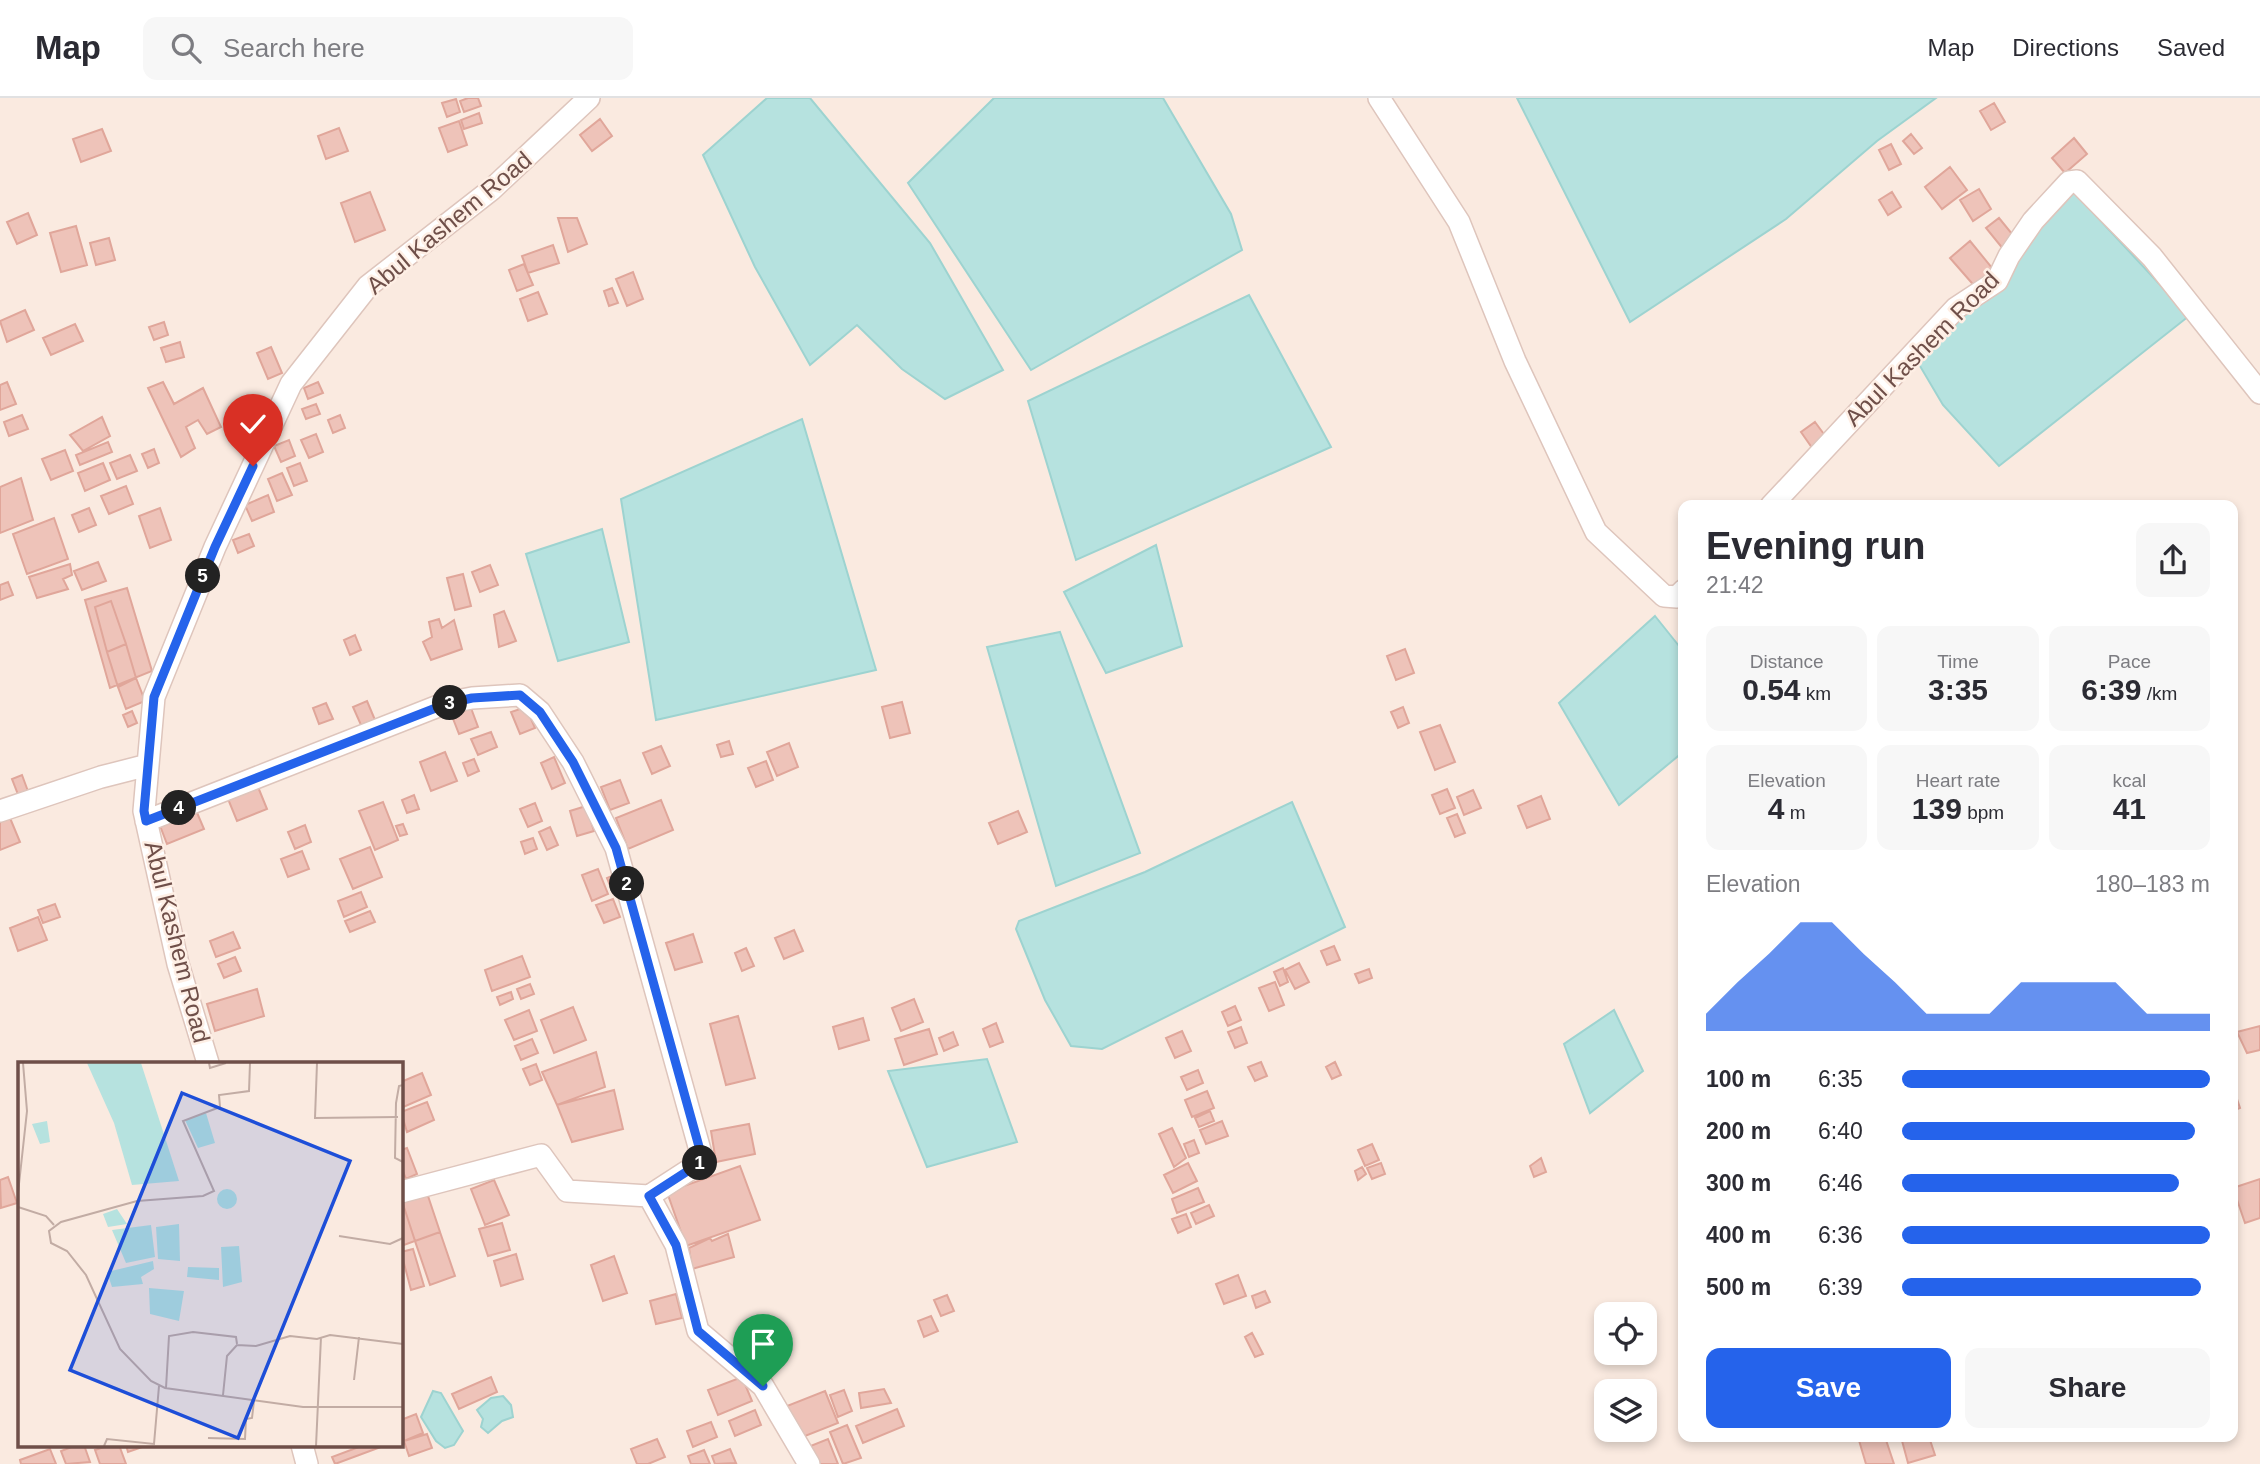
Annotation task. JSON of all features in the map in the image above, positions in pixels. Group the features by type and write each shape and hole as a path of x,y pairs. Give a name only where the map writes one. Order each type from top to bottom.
{"street":[{"name":"Abul Kashem Road","path":"208,1062 177,964 144,811 154,697 215,547 291,384 368,286 491,190 589,98"},
{"path":"1379,98 1459,222 1516,361 1597,532 1664,596 1678,596"},
{"name":"Abul Kashem Road","path":"1777,500 1956,309 1997,281 2008,256 2033,221 2069,181 2077,181 2152,257 2260,393"},
{"path":"146,821 446,704 472,698 520,695 540,712 573,762 616,848 703,1161 649,1196 567,1191 541,1155 402,1192"},
{"path":"0,811 101,777 148,765"},
{"path":"649,1196 676,1245 698,1331 763,1386 809,1464"},
{"path":"302,1446 307,1464"}],"water":[{"path":"767,98 810,98 930,243 1003,370 945,399 902,369 857,325 810,365 755,267 703,155"},
{"path":"994,98 1163,98 1231,214 1242,250 1031,370 908,183"},
{"path":"1517,98 1936,98 1877,141 1786,219 1630,322"},
{"path":"2074,192 2189,316 1999,466 1943,405 1917,361"},
{"path":"1249,295 1331,447 1076,560 1028,401"},
{"path":"802,419 876,670 656,720 621,499"},
{"path":"602,529 629,642 558,661 526,554"},
{"path":"1156,545 1182,646 1106,673 1064,592"},
{"path":"1655,616 1678,645 1678,756 1619,805 1559,703"},
{"path":"1060,632 1140,853 1056,886 987,647"},
{"path":"1292,802 1345,927 1102,1049 1071,1046 1045,1000 1016,929 1019,921 1145,872"},
{"path":"1614,1010 1643,1071 1590,1113 1564,1044"},
{"path":"987,1059 1017,1142 927,1167 888,1071"},
{"path":"433,1391 441,1393 463,1431 454,1445 445,1448 436,1441 421,1417"},
{"path":"503,1396 511,1405 513,1417 502,1421 488,1433 481,1427 483,1419 477,1410 491,1398"}],"building":[{"path":"478,98 481,106 464,112 460,101"},
{"path":"456,99 460,112 447,117 442,103"},
{"path":"1994,103 2005,122 1991,130 1980,111"},
{"path":"479,113 482,123 464,129 461,120"},
{"path":"600,119 612,136 592,151 580,135"},
{"path":"459,121 467,145 448,152 439,128"},
{"path":"339,128 348,151 326,159 318,136"},
{"path":"102,129 111,151 81,162 73,139"},
{"path":"1911,134 1922,148 1914,154 1903,141"},
{"path":"2074,138 2087,154 2065,173 2052,158"},
{"path":"1891,144 1901,164 1889,170 1879,150"},
{"path":"1950,167 1967,190 1942,209 1925,187"},
{"path":"1979,189 1991,209 1973,221 1960,200"},
{"path":"370,192 385,230 355,242 341,203"},
{"path":"1892,192 1901,207 1888,215 1879,200"},
{"path":"28,213 37,235 17,244 7,222"},
{"path":"558,218 577,218 587,244 568,252"},
{"path":"1999,218 2017,240 2004,250 1986,228"},
{"path":"76,226 87,265 61,272 50,233"},
{"path":"109,238 115,260 96,265 90,243"},
{"path":"1970,241 1997,274 1978,290 1950,258"},
{"path":"553,245 559,263 528,273 522,256"},
{"path":"524,264 533,285 517,291 509,270"},
{"path":"633,272 643,299 627,306 616,279"},
{"path":"612,288 618,303 609,306 604,291"},
{"path":"538,292 547,314 528,321 520,299"},
{"path":"25,310 34,330 7,342 0,321"},
{"path":"164,322 168,335 154,340 149,327"},
{"path":"75,324 83,341 51,355 43,338"},
{"path":"180,342 184,357 166,362 161,348"},
{"path":"271,347 282,373 268,379 257,353"},
{"path":"7,382 16,404 0,410 0,385"},
{"path":"163,382 174,404 203,388 221,427 207,434 198,420 186,427 195,448 181,457 148,388"},
{"path":"318,382 323,393 308,399 304,388"},
{"path":"316,404 320,414 306,419 302,409"},
{"path":"241,406 268,424 255,444 227,425"},
{"path":"22,415 28,429 9,436 4,422"},
{"path":"340,415 345,428 333,433 328,420"},
{"path":"102,417 110,436 83,451 70,435"},
{"path":"1815,422 1829,441 1815,452 1801,432"},
{"path":"316,434 323,452 309,458 301,440"},
{"path":"289,440 295,456 281,462 274,446"},
{"path":"108,442 112,452 80,465 76,455"},
{"path":"154,449 159,463 148,468 142,454"},
{"path":"65,450 73,471 51,480 42,459"},
{"path":"130,455 137,471 117,479 110,463"},
{"path":"103,463 110,480 85,491 78,473"},
{"path":"300,463 307,481 294,486 287,468"},
{"path":"282,473 292,495 277,501 268,479"},
{"path":"21,478 33,520 0,533 0,487"},
{"path":"126,486 133,504 109,514 101,496"},
{"path":"268,495 274,512 252,521 245,505"},
{"path":"89,508 96,525 79,532 72,515"},
{"path":"160,508 171,540 150,548 139,516"},
{"path":"54,518 68,559 27,574 13,534"},
{"path":"249,534 254,546 238,553 233,540"},
{"path":"98,562 106,581 82,590 74,571"},
{"path":"70,564 72,575 63,579 68,589 37,598 29,577"},
{"path":"490,565 498,585 480,592 472,572"},
{"path":"463,574 471,606 455,610 447,578"},
{"path":"8,582 13,595 0,600 0,585"},
{"path":"127,588 152,671 110,688 85,600"},
{"path":"111,601 126,644 107,652 95,607"},
{"path":"504,611 516,641 499,647 494,615"},
{"path":"439,619 442,628 454,620 462,649 431,660 423,642 432,637 429,622"},
{"path":"355,635 361,650 350,655 344,640"},
{"path":"126,644 136,678 118,687 107,652"},
{"path":"1405,649 1414,673 1396,680 1387,656"},
{"path":"136,678 145,701 126,709 118,687"},
{"path":"367,701 375,720 361,725 353,707"},
{"path":"902,702 910,733 890,738 882,707"},
{"path":"326,703 333,719 319,724 313,708"},
{"path":"526,707 535,728 520,734 511,712"},
{"path":"1403,707 1409,723 1398,728 1391,712"},
{"path":"471,708 478,727 459,734 452,716"},
{"path":"132,711 137,723 128,727 123,715"},
{"path":"1440,725 1455,762 1435,770 1420,732"},
{"path":"491,732 497,747 478,755 471,739"},
{"path":"729,741 733,754 721,757 717,745"},
{"path":"789,743 798,767 777,776 767,752"},
{"path":"661,746 670,766 652,774 643,753"},
{"path":"445,752 457,781 431,791 420,762"},
{"path":"554,757 565,783 552,789 541,763"},
{"path":"474,759 479,771 468,776 463,763"},
{"path":"766,761 773,780 756,787 748,768"},
{"path":"22,775 29,794 19,797 12,779"},
{"path":"620,780 629,803 610,810 601,787"},
{"path":"256,782 267,809 237,821 226,794"},
{"path":"1447,789 1455,808 1440,814 1432,795"},
{"path":"1473,790 1481,808 1464,815 1457,797"},
{"path":"414,795 419,809 407,813 402,800"},
{"path":"1541,796 1550,819 1527,828 1518,806"},
{"path":"661,800 673,830 628,849 616,818"},
{"path":"383,802 398,840 375,850 359,811"},
{"path":"535,803 542,821 528,827 520,809"},
{"path":"586,806 594,831 577,836 570,811"},
{"path":"195,808 204,829 167,844 159,823"},
{"path":"1018,811 1027,832 998,844 989,823"},
{"path":"1457,814 1465,833 1455,837 1447,818"},
{"path":"10,818 20,842 0,850 0,822"},
{"path":"403,824 407,834 400,836 396,826"},
{"path":"305,825 311,842 295,849 288,832"},
{"path":"550,827 558,845 547,850 539,832"},
{"path":"533,838 537,849 525,854 521,842"},
{"path":"370,847 382,877 353,889 340,859"},
{"path":"302,851 309,869 288,877 281,859"},
{"path":"598,869 608,894 592,901 582,875"},
{"path":"619,873 625,888 613,893 607,878"},
{"path":"361,892 367,907 344,917 338,901"},
{"path":"613,899 620,917 604,923 596,905"},
{"path":"55,904 60,917 43,923 38,910"},
{"path":"370,911 375,922 350,932 345,921"},
{"path":"38,917 47,940 18,951 10,928"},
{"path":"794,930 803,951 784,959 775,938"},
{"path":"233,932 240,948 216,957 210,941"},
{"path":"693,934 702,962 675,970 666,943"},
{"path":"1334,946 1340,960 1327,965 1321,951"},
{"path":"746,948 754,966 742,971 735,953"},
{"path":"522,956 530,977 492,991 485,970"},
{"path":"235,957 241,971 224,978 218,964"},
{"path":"1299,963 1309,982 1295,989 1285,970"},
{"path":"1283,968 1288,982 1280,986 1274,972"},
{"path":"1369,969 1372,978 1359,983 1355,974"},
{"path":"1275,982 1284,1005 1269,1011 1259,988"},
{"path":"530,984 534,994 521,999 517,989"},
{"path":"257,989 264,1016 215,1031 207,1004"},
{"path":"511,992 513,999 500,1005 497,997"},
{"path":"914,999 923,1022 901,1031 892,1008"},
{"path":"1235,1006 1241,1020 1228,1026 1222,1012"},
{"path":"573,1007 586,1040 554,1053 541,1020"},
{"path":"529,1010 537,1031 514,1040 505,1020"},
{"path":"738,1016 755,1078 726,1085 710,1024"},
{"path":"863,1018 869,1040 839,1049 833,1027"},
{"path":"996,1023 1003,1042 990,1047 983,1029"},
{"path":"2260,1026 2260,1050 2247,1053 2238,1032"},
{"path":"1241,1027 1247,1043 1235,1048 1228,1032"},
{"path":"929,1029 937,1054 904,1065 895,1039"},
{"path":"1182,1031 1191,1051 1175,1058 1166,1038"},
{"path":"953,1032 958,1045 944,1051 939,1038"},
{"path":"532,1039 538,1053 521,1060 515,1046"},
{"path":"596,1052 605,1087 557,1105 542,1072"},
{"path":"1261,1062 1267,1076 1255,1081 1248,1067"},
{"path":"1335,1062 1341,1075 1332,1079 1326,1067"},
{"path":"536,1064 542,1080 530,1085 523,1069"},
{"path":"1198,1070 1203,1083 1187,1090 1181,1077"},
{"path":"422,1073 431,1095 402,1108 402,1082"},
{"path":"614,1090 623,1129 572,1142 557,1105"},
{"path":"1207,1091 1214,1108 1192,1117 1185,1100"},
{"path":"427,1102 434,1120 407,1132 402,1112"},
{"path":"1210,1111 1214,1121 1199,1127 1195,1118"},
{"path":"1222,1121 1228,1136 1206,1144 1200,1130"},
{"path":"749,1124 755,1154 716,1162 711,1131"},
{"path":"1172,1128 1186,1158 1174,1167 1159,1134"},
{"path":"1194,1140 1199,1153 1189,1157 1184,1144"},
{"path":"1372,1144 1379,1160 1365,1166 1358,1150"},
{"path":"407,1148 417,1174 406,1179 402,1169 402,1150"},
{"path":"1541,1158 1546,1172 1534,1177 1530,1166"},
{"path":"1188,1163 1197,1181 1173,1193 1164,1175"},
{"path":"1381,1163 1385,1174 1372,1179 1367,1168"},
{"path":"740,1166 760,1220 686,1246 667,1192"},
{"path":"1362,1167 1366,1174 1358,1180 1355,1171"},
{"path":"8,1177 17,1203 1,1208 0,1180"},
{"path":"2260,1179 2260,1218 2245,1223 2238,1203 2238,1186"},
{"path":"494,1180 509,1215 485,1225 471,1189"},
{"path":"1198,1188 1204,1202 1177,1213 1172,1199"},
{"path":"427,1193 440,1232 415,1241 402,1201"},
{"path":"402,1201 415,1241 402,1246"},
{"path":"1209,1205 1214,1216 1196,1224 1191,1213"},
{"path":"1186,1214 1191,1227 1178,1233 1172,1219"},
{"path":"502,1223 510,1250 488,1256 479,1229"},
{"path":"440,1232 455,1276 430,1285 415,1241"},
{"path":"728,1234 734,1257 692,1269 689,1248 710,1238 712,1241"},
{"path":"413,1249 424,1286 411,1290 402,1252"},
{"path":"516,1254 523,1279 501,1286 494,1261"},
{"path":"614,1256 627,1293 603,1301 591,1265"},
{"path":"1238,1275 1246,1296 1224,1304 1216,1284"},
{"path":"1265,1291 1270,1302 1256,1308 1252,1296"},
{"path":"676,1294 682,1318 656,1324 650,1301"},
{"path":"947,1295 954,1311 941,1316 934,1300"},
{"path":"931,1316 938,1331 924,1337 918,1321"},
{"path":"1252,1333 1263,1354 1255,1357 1245,1337"},
{"path":"491,1377 497,1392 459,1409 452,1394"},
{"path":"742,1377 752,1401 718,1415 708,1390"},
{"path":"884,1389 891,1403 861,1408 859,1393"},
{"path":"844,1390 852,1411 838,1417 830,1395"},
{"path":"825,1391 838,1423 800,1438 787,1406"},
{"path":"897,1409 904,1426 863,1443 856,1426"},
{"path":"755,1410 761,1425 735,1436 729,1421"},
{"path":"416,1414 423,1433 404,1441 402,1420"},
{"path":"711,1422 717,1437 693,1447 687,1431"},
{"path":"847,1425 861,1458 843,1464 830,1432"},
{"path":"427,1434 432,1448 409,1456 404,1441"},
{"path":"657,1439 665,1457 648,1464 637,1464 631,1449"},
{"path":"828,1439 838,1464 815,1464 808,1447"},
{"path":"1859,1442 1887,1442 1894,1464 1866,1464"},
{"path":"1902,1442 1931,1442 1935,1455 1908,1463"},
{"path":"84,1446 90,1462 66,1464 61,1451"},
{"path":"119,1446 126,1464 100,1464 95,1450"},
{"path":"126,1446 145,1446 128,1452"},
{"path":"361,1446 383,1446 335,1464 332,1457"},
{"path":"50,1449 56,1464 21,1464 20,1460"},
{"path":"730,1449 736,1463 715,1464 712,1456"},
{"path":"704,1450 710,1464 691,1464 688,1456"}],"route":[{"path":"253,466 215,547 154,697 144,811 146,821 446,704 472,698 520,695 540,712 573,762 616,848 637,917 692,1130 703,1161 649,1196 676,1245 698,1331 763,1386"}]}
